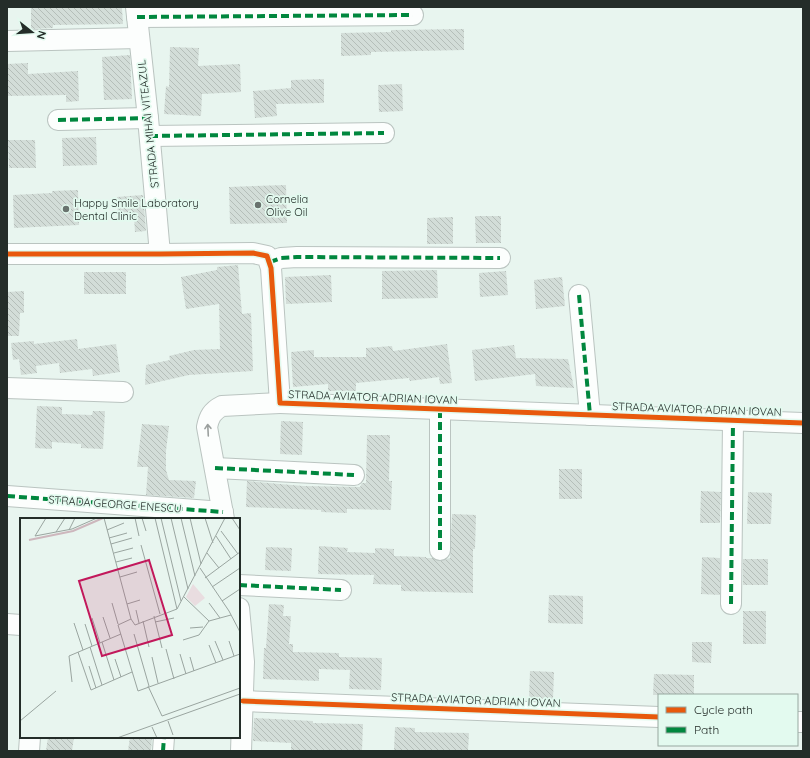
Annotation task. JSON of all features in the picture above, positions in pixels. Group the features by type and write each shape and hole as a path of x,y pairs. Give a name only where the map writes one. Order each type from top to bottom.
{"street":[{"name":"STRADA MIHAI VITEAZUL","path":"160,254 149,127 136,12 412,15"},
{"path":"7,41 139,38"},
{"path":"58,120 149,127 384,133"},
{"path":"7,254 253,253 267,256 270,262 281,258 297,257 500,258"},
{"name":"STRADA AVIATOR ADRIAN IOVAN","path":"270,262 280,404 803,423"},
{"path":"578,295 590,415"},
{"path":"7,388 123,392"},
{"name":"STRADA GEORGE ENESCU","path":"7,496 223,515 207,427 209,418 214,410 222,406 280,404"},
{"path":"440,409 440,550"},
{"path":"731,604 733,421"},
{"path":"215,468 354,475"},
{"path":"240,585 341,590"},
{"path":"7,624 20,625"},
{"path":"240,624 244,662 241,751"},
{"name":"STRADA AVIATOR ADRIAN IOVAN","path":"243,701 658,717"},
{"path":"29,751 30,738"},
{"path":"163,751 164,738"}],"building":[{"path":"31,7 118,7 122,8 123,24 53,25 53,28 31,29"},
{"path":"464,29 464,50 371,52 371,55 341,56 341,33 391,32 391,30"},
{"path":"170,47 199,48 198,66 240,64 241,92 202,94 201,116 164,114 166,86 169,87"},
{"path":"130,55 132,99 104,100 102,57"},
{"path":"28,63 28,74 78,71 79,101 66,102 66,95 7,96 7,64"},
{"path":"324,79 324,103 276,104 277,116 255,118 253,91 291,88 291,80"},
{"path":"402,84 403,111 379,112 378,85"},
{"path":"96,137 97,165 63,166 62,138"},
{"path":"8,140 35,140 36,168 9,168"},
{"name":"Cornelia Olive Oil","path":"286,185 287,223 230,224 229,187"},
{"path":"78,190 79,225 14,228 13,195"},
{"path":"143,195 146,231 135,232 134,217 118,218 117,197"},
{"path":"475,216 501,216 501,243 476,243"},
{"path":"453,217 453,244 427,244 427,218"},
{"path":"238,265 242,314 251,313 253,371 189,375 145,385 146,365 170,360 169,356 194,350 220,349 219,304 186,309 181,277 217,270 217,267"},
{"path":"437,270 438,298 382,299 382,271"},
{"path":"506,271 508,295 480,297 479,273"},
{"path":"84,272 126,272 126,294 84,294"},
{"path":"331,275 332,302 286,304 285,277"},
{"path":"562,277 565,306 536,309 534,280"},
{"path":"24,291 24,313 20,313 19,336 7,336 7,292"},
{"path":"77,339 78,349 116,344 120,372 93,376 92,369 60,373 59,363 36,366 37,373 21,375 19,359 13,360 11,343 34,341 34,344"},
{"path":"447,344 452,383 440,384 439,377 410,381 409,378 356,383 356,391 328,391 328,384 293,387 291,352 314,350 314,357 366,357 366,348 392,346 393,351"},
{"path":"514,345 516,358 568,359 574,388 536,386 535,374 475,381 472,350"},
{"path":"37,406 62,407 62,414 92,415 93,411 105,411 103,449 81,448 81,444 52,442 52,449 35,448"},
{"path":"281,421 303,422 302,455 280,454"},
{"path":"142,424 169,426 166,451 166,470 169,480 196,481 194,498 146,495 148,467 137,467"},
{"path":"367,435 390,435 389,481 392,481 391,510 347,509 347,513 321,512 321,510 246,507 247,481 303,486 360,487 362,483 366,483"},
{"path":"559,469 582,469 582,499 559,499"},
{"path":"701,491 721,492 720,523 700,523"},
{"path":"748,492 772,493 771,524 747,524"},
{"path":"452,514 476,515 475,549 473,549 473,593 401,591 401,585 373,584 374,575 318,574 319,546 348,548 347,552 375,553 375,548 394,549 394,556 426,557 440,561 450,558"},
{"path":"266,547 292,548 291,571 265,570"},
{"path":"702,557 720,558 720,595 701,594"},
{"path":"743,559 768,559 768,585 743,585"},
{"path":"549,595 583,596 583,624 548,623"},
{"path":"269,604 284,605 283,616 291,616 289,644 293,644 293,652 339,653 339,657 382,658 381,690 349,689 350,670 319,669 319,681 263,679 264,648 266,648"},
{"path":"743,611 766,611 766,644 743,644"},
{"path":"692,642 712,642 711,663 692,662"},
{"path":"530,671 554,672 553,699 529,698"},
{"path":"654,674 694,675 694,694 653,695"},
{"path":"254,718 313,721 313,723 363,724 362,751 291,750 291,743 253,741"},
{"path":"395,727 415,728 415,732 469,733 468,751 394,751"},
{"path":"48,738 74,738 72,751 46,751"},
{"path":"130,738 152,738 151,751 128,751"}],"marked path":[{"path":"137,17 413,15"},
{"path":"58,120 148,118"},
{"path":"150,136 384,133"},
{"path":"270,262 281,258 297,257 500,258"},
{"path":"579,295 590,415"},
{"path":"440,409 440,550"},
{"path":"731,604 733,421"},
{"path":"215,468 354,475"},
{"path":"7,496 223,512"},
{"path":"240,585 341,590"},
{"path":"163,751 164,738"}],"cycle path":[{"path":"7,254 253,253 267,256 271,268 280,403 803,423"},
{"path":"243,701 658,717"}],"place":[{"name":"Cornelia Olive Oil","path":"258,205"},
{"name":"Happy Smile Laboratory Dental Clinic","path":"66,209"}]}
